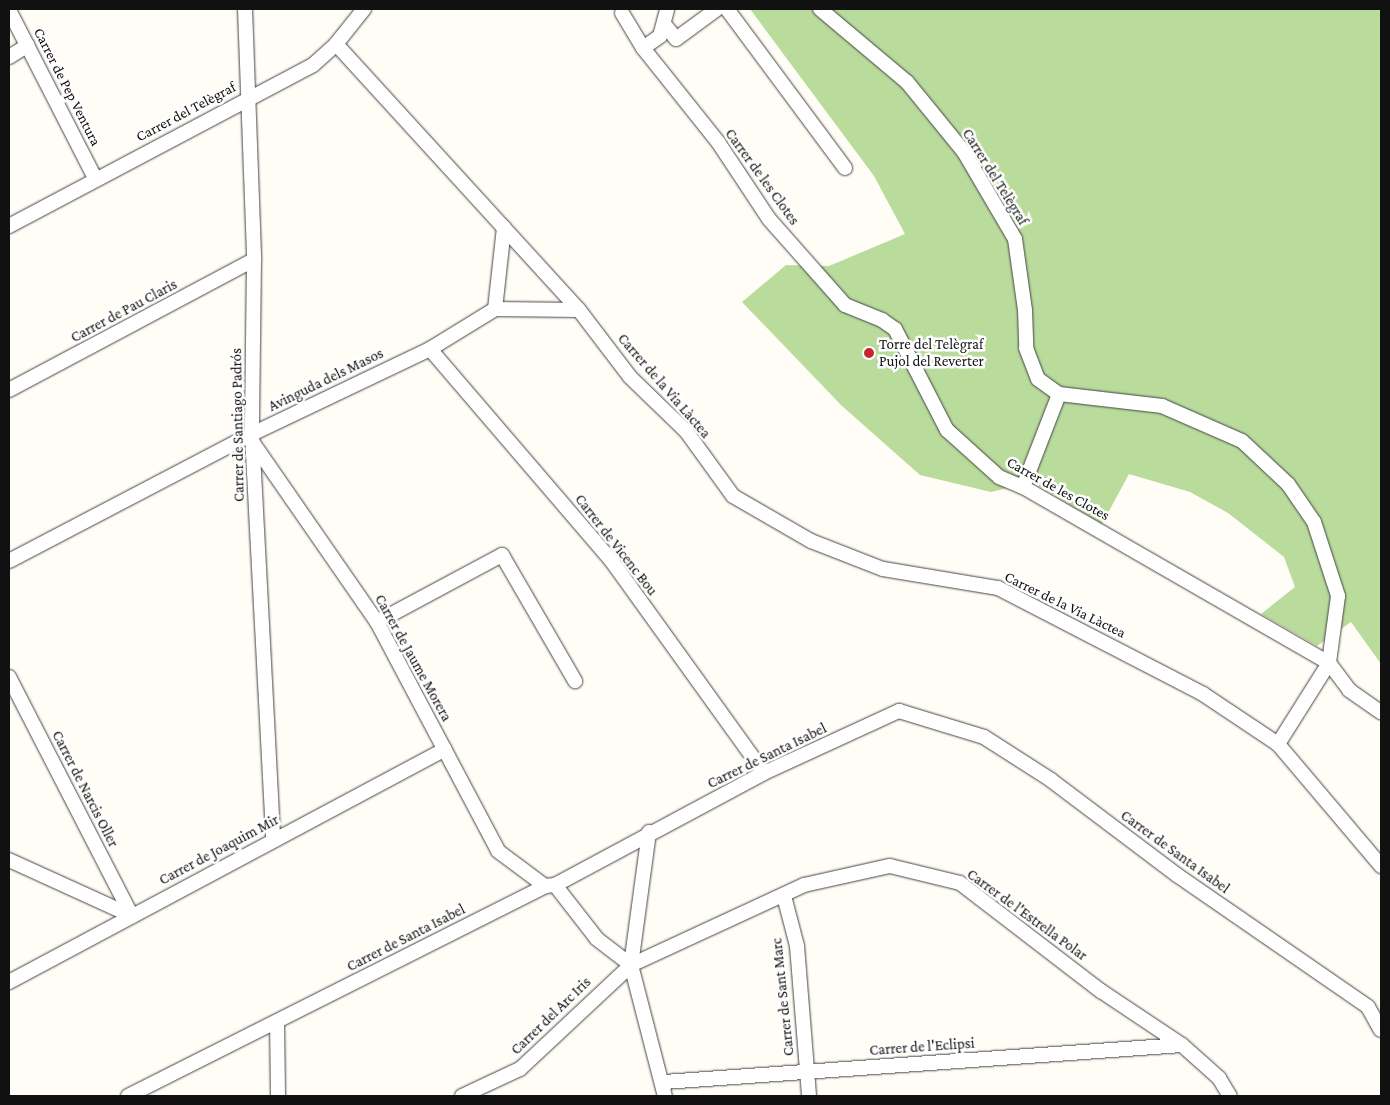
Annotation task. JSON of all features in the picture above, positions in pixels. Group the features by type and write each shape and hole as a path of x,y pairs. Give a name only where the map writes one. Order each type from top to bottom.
{"street":[{"name":"Carrer de Santiago Padrós","path":"245,9 254,260 252,438 273,840"},
{"name":"Carrer del Telègraf","path":"9,226 95,178 248,97 313,65 336,44 364,9"},
{"path":"644,48 660,36 667,9"},
{"path":"664,24 676,39 717,9"},
{"path":"726,9 844,168"},
{"name":"Carrer del Telègraf","path":"820,9 907,82 964,152 1015,239 1026,310 1026,348 1038,379 1059,394"},
{"name":"Carrer de Pep Ventura","path":"9,10 95,178"},
{"name":"Carrer de les Clotes","path":"622,13 644,48 718,142 769,219 845,305 882,320 895,329 947,430 999,477 1023,486 1329,663 1349,690 1381,712"},
{"name":"Carrer de la Via Làctea","path":"336,44 579,310 630,377 686,432 733,496 811,541 883,569 998,588 1203,694 1278,744 1381,866"},
{"path":"9,57 28,46"},
{"path":"504,227 495,309 579,310"},
{"name":"Carrer de Pau Claris","path":"9,390 254,260"},
{"name":"Avinguda dels Masos","path":"9,560 430,349 495,309"},
{"name":"Carrer de Vicenc Bou","path":"430,349 610,560 764,773"},
{"path":"1023,486 1059,394 1162,406 1242,441 1288,484 1314,522 1338,596 1329,663 1278,744"},
{"name":"Carrer de Jaume Morera","path":"252,438 377,622 498,851 550,886 597,939 631,964"},
{"path":"377,622 502,555 575,681"},
{"name":"Carrer de Narcis Oller","path":"9,677 132,916"},
{"name":"Carrer de Santa Isabel","path":"128,1096 550,886 648,832 764,773 899,711 984,737 1051,780 1177,875 1368,1006 1381,1030"},
{"name":"Carrer de Joaquim Mir","path":"9,982 445,749"},
{"path":"648,832 631,964 664,1082 665,1096"},
{"path":"9,860 132,916"},
{"name":"Carrer de l'Estrella Polar","path":"631,964 784,896 804,885 890,866 960,883 1101,991 1182,1045 1219,1078 1230,1096"},
{"name":"Carrer de Sant Marc","path":"784,896 797,946 809,1096"},
{"name":"Carrer del Arc Iris","path":"462,1096 520,1069 631,964"},
{"path":"277,1022 278,1096"},
{"name":"Carrer de l'Eclipsi","path":"664,1082 1182,1045"}],"green space":[{"path":"750,9 1381,9 1381,664 1351,622 1317,646 1261,614 1295,587 1284,557 1228,513 1190,492 1129,474 1102,524 1032,482 991,492 920,475 842,406 742,302 786,265 829,266 905,234 874,176"}],"place":[{"name":"Torre del Telègraf Pujol del Reverter","path":"869,353"}]}
